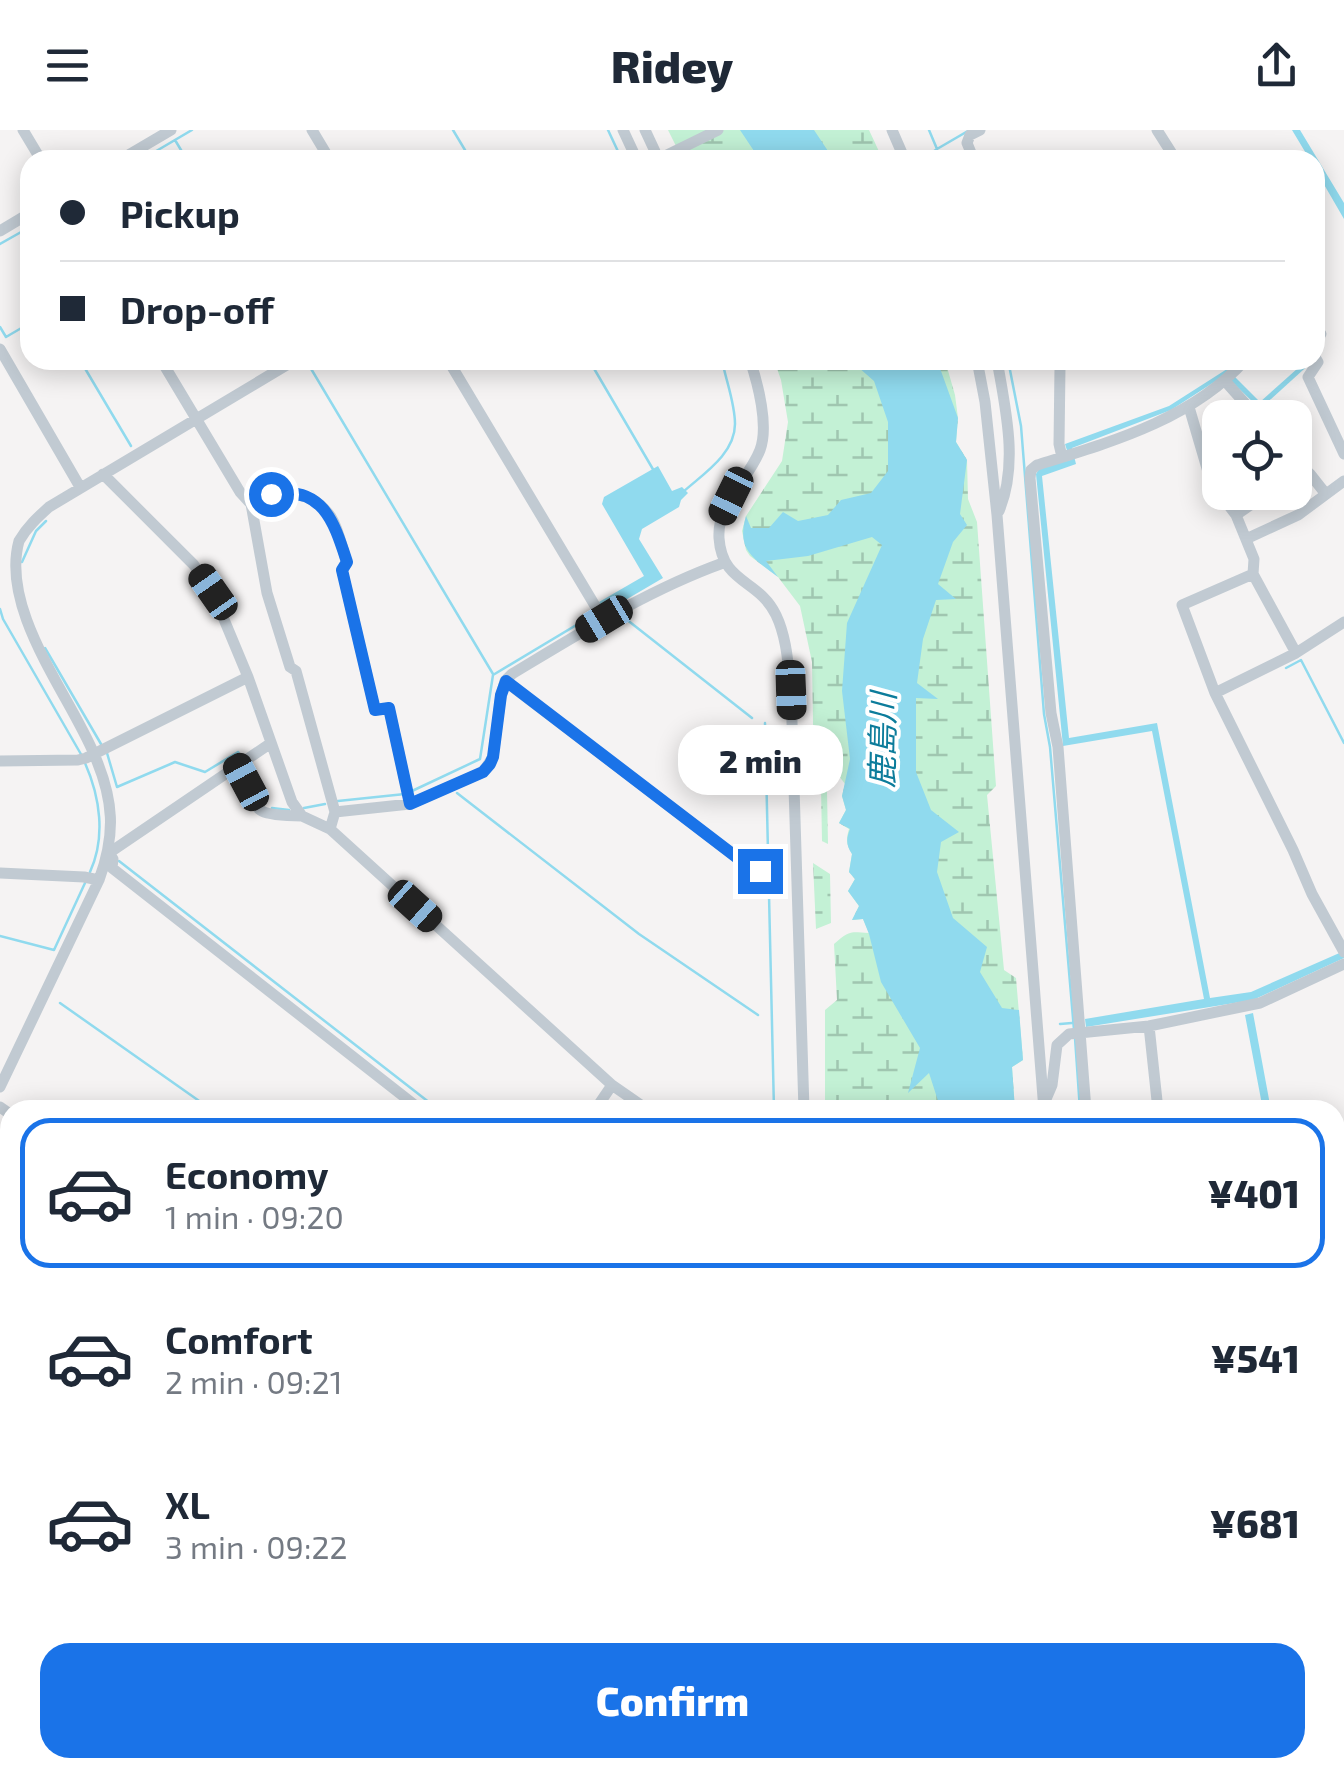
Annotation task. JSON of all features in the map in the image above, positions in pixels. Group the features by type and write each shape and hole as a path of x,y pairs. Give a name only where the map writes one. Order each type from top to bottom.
{"street":[{"path":"678,150 718,130"},
{"path":"970,150 970,135 980,130"},
{"path":"137,150 169,131"},
{"path":"0,349 80,487"},
{"path":"168,370 240,492 251,504 267,592 290,667 296,672 333,805 330,829"},
{"path":"278,370 49,507 17,543 10,563 8,590 15,616 86,757 106,788 112,824 112,868 408,1100"},
{"path":"454,370 604,619"},
{"path":"752,370 764,426 762,446 721,517 719,537 724,563 759,592 775,612 784,636 791,690 804,1100"},
{"path":"979,370 997,514 1044,1100"},
{"path":"997,514 1003,502 1010,460 998,370"},
{"path":"1060,370 1059,444 1067,455"},
{"path":"1085,1100 1058,747 1051,714 1031,470 1037,464 1149,426 1189,407 1236,370"},
{"path":"1311,370 1308,377 1344,454"},
{"path":"1230,377 1246,400"},
{"path":"1189,407 1211,482 1236,515 1254,559 1253,574 1296,653"},
{"path":"103,474 194,565 213,592 292,802 302,816"},
{"path":"1312,477 1325,494"},
{"path":"1246,540 1298,516 1344,481"},
{"path":"251,504 271,494 287,492 322,507 332,519 347,562 342,570 375,710 389,708 408,797"},
{"path":"1236,515 1243,510"},
{"path":"333,805 408,797 483,772 493,757 501,695 512,674 684,577 724,563"},
{"path":"1253,574 1182,605 1215,693 1312,894 1343,949"},
{"path":"1215,693 1296,653 1344,622"},
{"path":"0,761 86,757 248,677"},
{"path":"506,681 752,869 760,871"},
{"path":"0,1086 91,878 109,853 271,743"},
{"path":"237,764 258,811 271,816 302,816 330,829 612,1085 634,1100"},
{"path":"0,873 91,878"},
{"path":"1046,1100 1057,1044 1078,1029 1149,1026 1260,1003 1344,964"},
{"path":"1149,1026 1157,1100"},
{"path":"602,1100 612,1085"}],"green space":[{"path":"668,130 767,130 780,150 678,150"},
{"path":"801,130 869,130 878,150 814,150"},
{"path":"778,370 893,370 901,541 864,652 968,1100 825,1100 825,1010 837,1000 834,944 850,933 869,933 863,919 852,920 859,906 848,891 855,879 849,872 849,829 839,823 846,810 842,796 845,784 839,776 827,790 828,844 822,841 821,787 814,783 812,662 800,606 778,577 750,556 742,531 746,516 782,461 788,422"},
{"path":"923,370 948,370 958,418 956,442 967,460 968,499 977,522 996,786 987,795 1004,970 1016,978 1023,1060 1012,1067 1014,1100 1010,1100 895,882"},
{"path":"813,863 830,874 831,923 816,929"}],"water":[{"path":"740,130 814,130 827,150 753,150"},
{"path":"1292,130 1300,130 1312,150 1304,150"},
{"path":"1325,171 1344,203 1344,219 1325,186"},
{"name":"鹿島川","path":"861,370 941,370 958,418 956,442 967,460 960,514 967,525 953,542 938,584 956,599 936,600 923,639 917,683 938,699 916,698 916,772 931,810 959,832 941,842 937,872 953,918 987,947 980,972 1002,1008 1019,1010 1023,1060 1012,1067 1014,1100 938,1100 929,1073 908,1093 920,1048 881,982 863,919 852,920 859,906 848,891 855,879 849,872 850,829 839,823 846,810 842,796 850,759 842,691 847,623 882,545 872,537 808,556 766,561 778,577 754,558 743,537 746,516 751,528 769,528 783,512 798,521 828,515 841,500 871,493 888,471 888,422 874,381"},
{"path":"1228,370 1258,400 1251,400 1225,375 1171,410 1072,448 1076,464 1042,476 1069,738 1157,723 1210,998 1251,992 1344,951 1344,958 1253,1000 1086,1027 1085,1019 1204,999 1152,731 1063,746 1036,474 1039,469 1070,460 1065,444 1169,406"},
{"path":"1296,370 1303,370 1270,400 1262,400"},
{"path":"658,466 672,491 682,487 688,493 679,507 642,529 639,539 663,578 605,612 599,602 644,576 602,504 604,497"},
{"path":"1253,1013 1269,1100 1261,1100 1245,1015"}],"waterway":[{"path":"158,150 192,130"},
{"path":"453,130 465,150"},
{"path":"608,130 617,150"},
{"path":"929,130 936,150"},
{"path":"937,149 968,131"},
{"path":"175,140 181,150"},
{"path":"0,244 20,233"},
{"path":"0,327 6,337 20,329"},
{"path":"86,370 131,446"},
{"path":"312,370 493,674"},
{"path":"595,370 654,471"},
{"path":"683,492 724,454 734,435 734,410 724,370"},
{"path":"1010,370 1021,426 1074,1030"},
{"path":"22,562 36,531 46,521"},
{"path":"0,609 82,756"},
{"path":"412,791 480,759 493,675 593,615"},
{"path":"626,619 752,718"},
{"path":"45,648 101,744"},
{"path":"1286,668 1301,660 1344,743"},
{"path":"765,723 774,1100"},
{"path":"107,753 117,787 175,762 205,772 238,752 240,755"},
{"path":"85,763 99,817 98,845 90,872"},
{"path":"246,765 253,786"},
{"path":"457,793 639,934 758,1015"},
{"path":"338,801 405,794"},
{"path":"304,808 325,804"},
{"path":"272,808 289,810"},
{"path":"119,861 426,1100"},
{"path":"0,936 54,950 85,883"},
{"path":"60,1003 198,1100"},
{"path":"1060,1024 1072,1023"},
{"path":"1075,1038 1079,1100"}],"route":[{"path":"271,494 303,496 322,507 332,519 347,562 342,570 375,710 389,708 410,804 483,772 490,764 506,681 752,869 760,871"}]}
